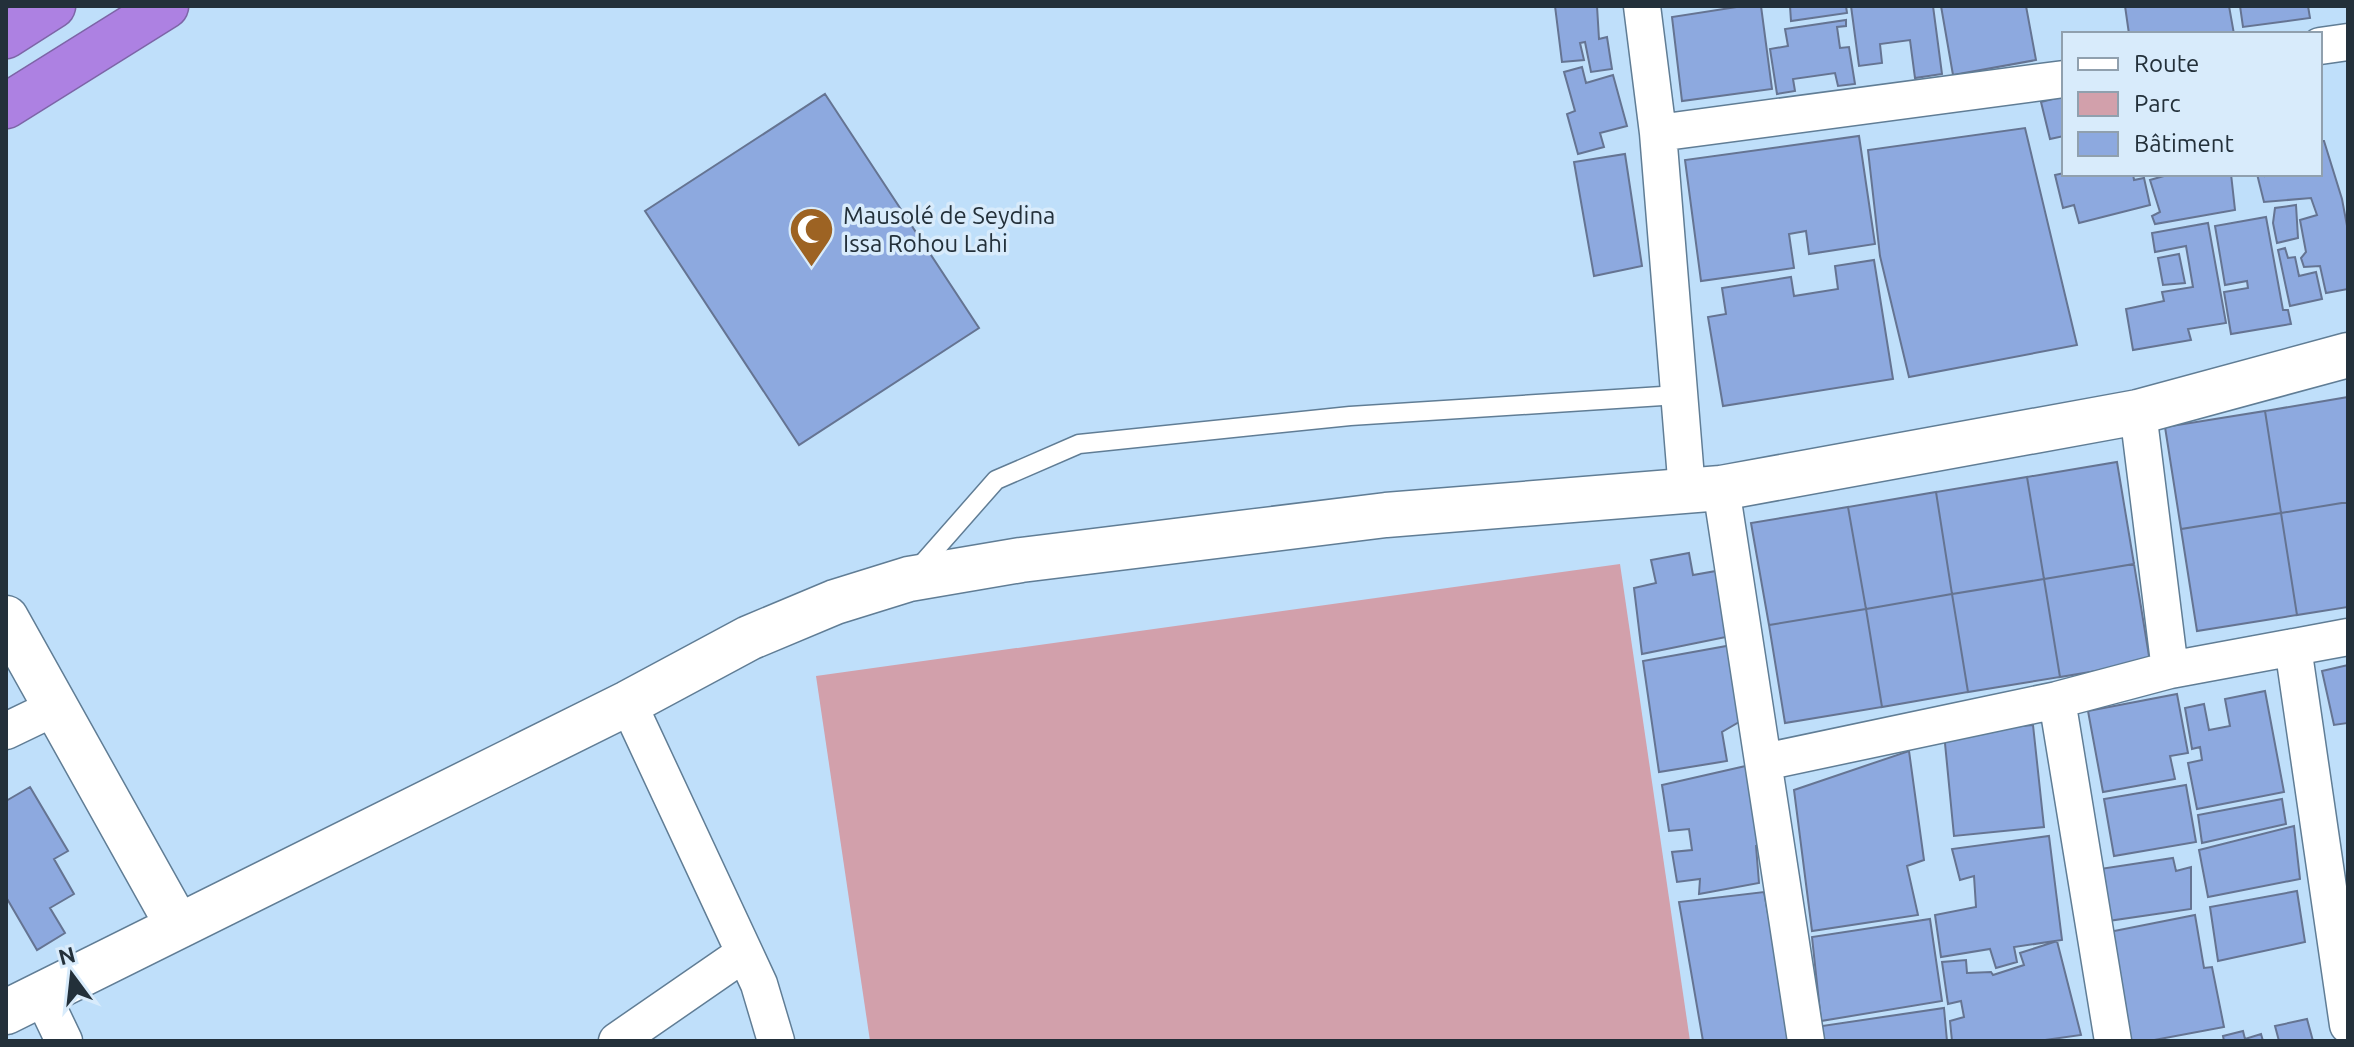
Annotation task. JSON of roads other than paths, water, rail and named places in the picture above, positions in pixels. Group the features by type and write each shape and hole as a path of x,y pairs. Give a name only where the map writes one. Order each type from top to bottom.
{"highway":[{"path":"6,36 53,6"},
{"path":"6,106 166,6"}],"main road":[{"path":"24,1004 628,703 749,638 835,602 909,579 1021,560 1386,515 1704,490 2138,412 2348,355"},
{"path":"6,618 178,926"}],"street":[{"path":"1642,6 1658,133 1678,395 1704,490 1764,762 1806,1041"},
{"path":"2322,46 2348,42"},
{"path":"1658,133 2062,79"},
{"path":"2138,412 2170,670"},
{"path":"1764,762 2057,700 2170,670 2348,637"},
{"path":"2293,647 2348,1025"},
{"path":"2057,700 2113,1041"},
{"path":"628,703 768,1007 776,1041"},
{"path":"6,731 56,707"},
{"path":"617,1041 743,954"},
{"path":"24,1004 64,1041"}],"lane":[{"path":"909,579 996,480 1079,444 1350,416 1678,395"}],"place":[{"name":"Mausolé de Seydina Issa Rohou Lahi","path":"812,269"}]}
